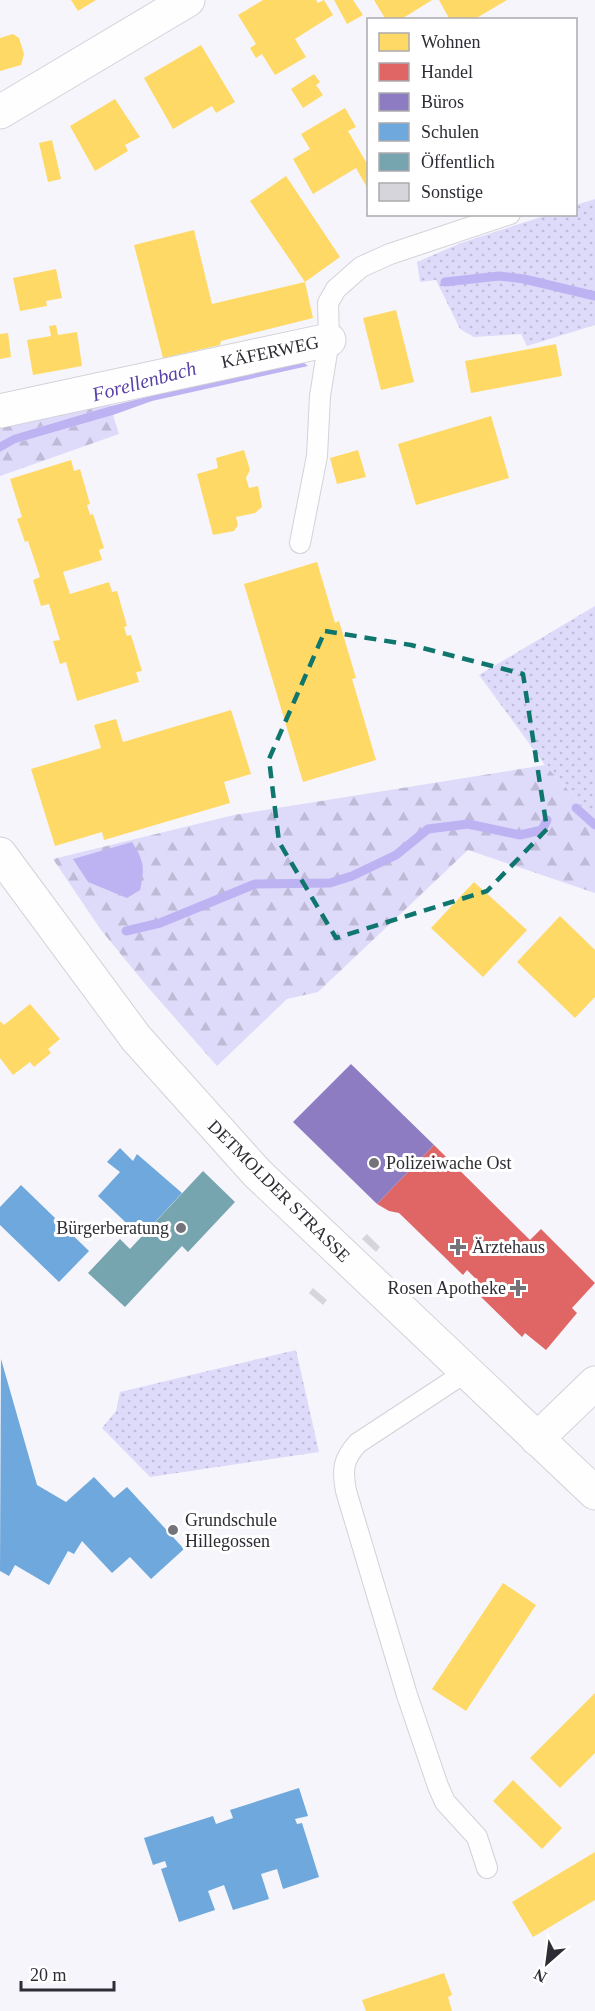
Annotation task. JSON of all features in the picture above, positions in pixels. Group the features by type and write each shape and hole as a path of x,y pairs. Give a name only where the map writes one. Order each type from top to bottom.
{"street":[{"path":"0,112 188,0"},
{"name":"KÄFERWEG","path":"0,411 328,340"},
{"name":"DETMOLDER STRASSE","path":"0,854 136,1038 257,1173 595,1493"},
{"path":"537,1439 595,1383"}],"lane":[{"path":"300,543 317,456 320,396 328,340 328,303 336,289 361,267 390,254 504,216"},
{"path":"466,1372 358,1443 346,1455 342,1470 346,1491 407,1695 438,1786 445,1802 477,1837 487,1868"}],"highlighted area":[{"path":"325,631 411,645 523,674 547,829 487,891 336,938 279,842 269,759"}],"green space":[{"path":"595,199 595,325 527,346 521,334 474,337 460,329 436,280 420,282 417,262 461,243 544,216 577,216 577,205"},
{"path":"108,395 111,406 13,435 0,442 0,419"},
{"path":"113,415 119,434 0,476 0,452 16,443"},
{"path":"595,606 595,819 545,765 479,675"},
{"path":"545,765 595,819 595,893 468,850 318,992 287,999 217,1066 101,930 53,859 234,815","holes":["74,859 143,859 88,882"]},
{"path":"296,1350 319,1452 150,1477 102,1428 116,1411 120,1392"}],"shaded area":[{"path":"299,359 308,366 152,401 113,415 16,443 0,452 0,442 13,435 111,406"},
{"path":"132,842 141,859 143,875 140,890 127,898 88,882 73,859"}],"building: Wohnen":[{"path":"71,0 96,0 78,11"},
{"path":"263,0 316,0 318,3 324,0 333,15 295,39 306,57 275,75 262,54 256,58 250,48 256,44 238,15"},
{"path":"334,0 353,0 363,15 347,24"},
{"path":"374,0 432,0 403,18 385,18"},
{"path":"439,0 507,0 476,18 449,18"},
{"path":"13,34 19,38 24,54 21,65 0,71 0,38"},
{"path":"201,45 235,102 216,113 212,106 173,129 144,78"},
{"path":"314,74 320,82 316,85 323,95 303,108 291,89"},
{"path":"115,99 140,137 125,145 128,151 95,171 70,126"},
{"path":"345,108 356,127 348,131 367,161 367,187 356,168 313,194 293,159 310,149 301,134"},
{"path":"52,140 61,179 48,182 39,143"},
{"path":"286,176 340,257 305,282 250,201"},
{"path":"194,230 212,304 305,282 313,318 221,341 220,345 163,358 134,245"},
{"path":"56,269 62,298 46,301 47,306 20,311 13,278"},
{"path":"396,310 414,382 381,390 363,318"},
{"path":"56,325 58,335 77,332 82,366 33,375 27,340 51,336 49,326"},
{"path":"8,333 11,357 0,359 0,334"},
{"path":"556,344 562,376 471,393 465,361"},
{"path":"491,416 509,478 416,505 398,444"},
{"path":"244,450 250,470 246,478 249,488 258,486 262,507 255,513 236,517 238,525 234,531 213,535 197,474 218,468 216,458"},
{"path":"358,450 366,477 337,484 330,458"},
{"path":"71,460 74,471 80,469 90,504 87,505 90,515 93,514 104,548 99,550 102,560 63,572 70,594 109,582 112,592 117,591 127,626 124,627 127,636 131,635 142,671 136,672 139,682 77,701 66,662 60,664 53,641 60,640 49,604 41,606 33,580 40,577 28,541 25,542 17,519 22,517 10,479"},
{"path":"317,562 335,623 339,621 356,678 352,679 376,760 303,782 244,584"},
{"path":"231,710 251,774 224,782 230,803 104,840 102,832 55,846 31,769 101,748 94,725 116,719 123,742"},
{"path":"474,882 527,930 483,977 431,928"},
{"path":"560,916 595,950 595,997 575,1018 517,962"},
{"path":"30,1004 60,1039 48,1049 51,1053 34,1067 30,1062 13,1075 0,1058 0,1021 4,1025"},
{"path":"503,1583 536,1605 466,1711 432,1689"},
{"path":"595,1693 595,1753 560,1788 530,1758"},
{"path":"513,1780 562,1828 542,1849 493,1801"},
{"path":"595,1852 595,1900 533,1937 512,1902"},
{"path":"444,1973 452,1995 448,1997 452,2011 366,2011 362,2000"}],"building: Handel":[{"path":"434,1145 530,1240 541,1229 595,1283 572,1308 577,1313 546,1350 525,1333 522,1337 477,1293 484,1287 467,1270 463,1275 399,1213 389,1211 377,1204"}],"building: Büros":[{"path":"351,1064 434,1145 377,1204 293,1122"}],"building: Schulen":[{"path":"120,1148 133,1161 137,1154 182,1193 141,1237 98,1196 120,1172 107,1162"},
{"path":"21,1185 89,1251 59,1282 0,1225 0,1207"},
{"path":"1,1359 37,1485 66,1502 94,1477 114,1498 127,1487 184,1549 151,1579 130,1557 112,1573 82,1541 74,1554 68,1551 49,1585 15,1565 9,1576 0,1571"},
{"path":"299,1788 308,1816 295,1819 297,1824 302,1823 319,1877 283,1889 277,1869 261,1874 269,1899 233,1910 224,1885 208,1891 215,1910 179,1922 161,1869 167,1867 165,1861 153,1865 144,1838 213,1816 216,1824 233,1818 230,1810"}],"building: Öffentlich":[{"path":"203,1171 235,1202 188,1252 182,1246 125,1307 88,1273 120,1239 130,1249"}],"building: Sonstige":[{"path":"367,1234 380,1247 376,1252 362,1239"},
{"path":"313,1288 327,1300 323,1305 309,1293"}],"waterway":[{"name":"Forellenbach","path":"445,282 499,276 524,279 595,296"},
{"path":"576,808 595,825"},
{"path":"126,931 160,923 255,884 330,883 352,876 396,855 428,829 468,824 520,835 542,830 547,820"}],"place":[{"name":"Polizeiwache Ost","path":"374,1163"},
{"name":"Bürgerberatung","path":"181,1228"},
{"name":"Ärztehaus","path":"458,1247"},
{"name":"Rosen Apotheke","path":"518,1288"},
{"name":"Grundschule Hillegossen","path":"173,1530"}]}
